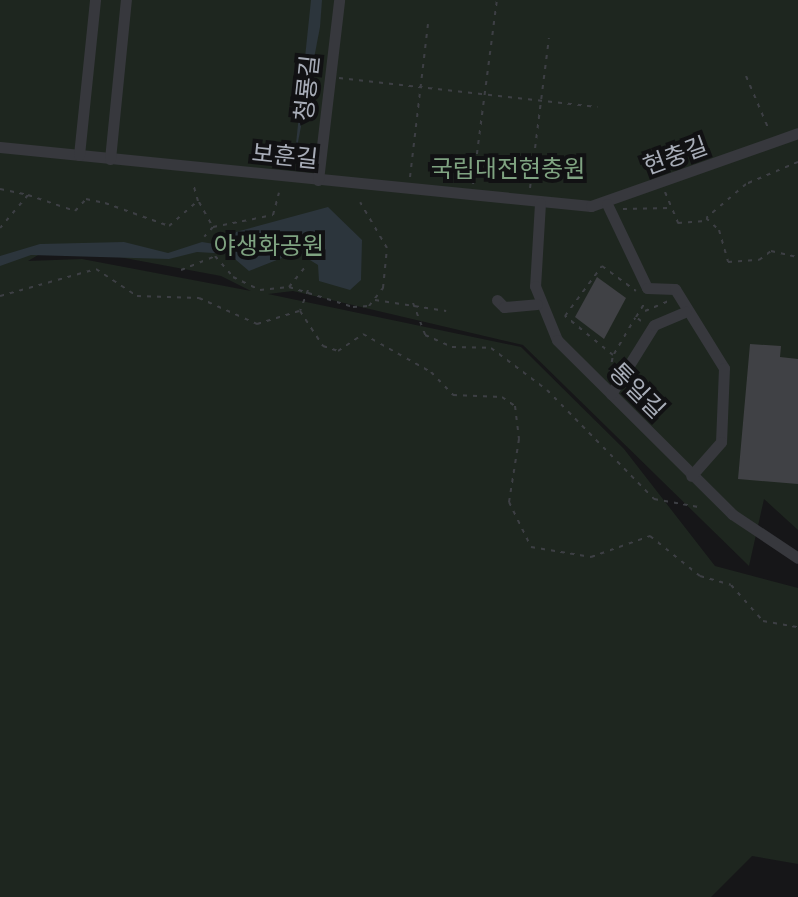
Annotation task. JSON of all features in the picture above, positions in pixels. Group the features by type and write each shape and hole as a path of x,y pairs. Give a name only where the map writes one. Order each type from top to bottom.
{"lane":[{"path":"79,155 95,0"},
{"path":"110,159 126,0"},
{"name":"청룡길","path":"318,180 339,0"},
{"name":"현충길","path":"565,206 607,204 798,133"},
{"name":"보훈길","path":"0,147 565,206"},
{"path":"497,300 504,307 537,304 540,203"},
{"path":"607,204 647,288 675,289 685,312 718,354 725,376 721,442 691,476"},
{"name":"통일길","path":"537,304 557,340 691,476 754,533 798,558"},
{"path":"611,394 654,325 685,312"}],"path":[{"path":"473,184 497,0"},
{"path":"410,177 428,24"},
{"path":"530,190 549,38"},
{"path":"746,76 772,135"},
{"path":"330,77 597,107"},
{"path":"662,183 678,223 706,220 738,189 798,162"},
{"path":"193,183 198,201 213,227"},
{"path":"0,189 75,211 86,199 105,203 169,226 198,201"},
{"path":"204,237 213,227 273,215 279,193"},
{"path":"0,228 28,195"},
{"path":"360,202 387,248 390,272 373,300"},
{"path":"617,212 645,203 649,211 671,208"},
{"path":"706,220 719,230 728,262 759,260 771,251 798,257"},
{"path":"181,270 215,256 233,277 260,290 289,287 308,290 353,307 373,300 413,303 446,311"},
{"path":"289,287 307,265"},
{"path":"613,355 563,317 602,266 647,299 642,312"},
{"path":"0,296 96,269 137,296 184,303 199,298 257,324 300,311"},
{"path":"300,311 308,290"},
{"path":"610,372 613,355 636,317 670,301 673,307"},
{"path":"413,303 425,335 452,347 491,348 547,390 654,499 698,507"},
{"path":"300,311 323,346 338,351 363,334 431,372 453,395 502,397 515,406 519,439 509,502 531,547 591,557 650,536 700,576 731,585 763,621 798,627"},
{"path":"636,317 641,321"},
{"path":"569,330 574,328"}],"green space":[{"path":"0,0 798,0 798,530 764,499 749,566 523,345 293,291 268,294 521,347 624,449 715,566 798,588 798,864 752,856 711,897 0,897","holes":["55,245 221,276 251,291 82,259 28,261"]}],"shaded area":[{"path":"311,0 322,0 320,27 294,163"},
{"path":"328,207 362,240 361,280 350,290 319,281 318,265 297,252 249,271 229,254 197,252 169,259 31,255 0,266 0,256 40,244 124,242 168,253 202,242 227,246 236,232"}],"building":[{"path":"597,277 626,298 604,339 575,317"},
{"path":"750,344 781,346 780,357 798,359 798,484 738,479"}],"park label":[{"name":"국립대전현충원","path":"508,168"},
{"name":"야생화공원","path":"269,245"}]}
